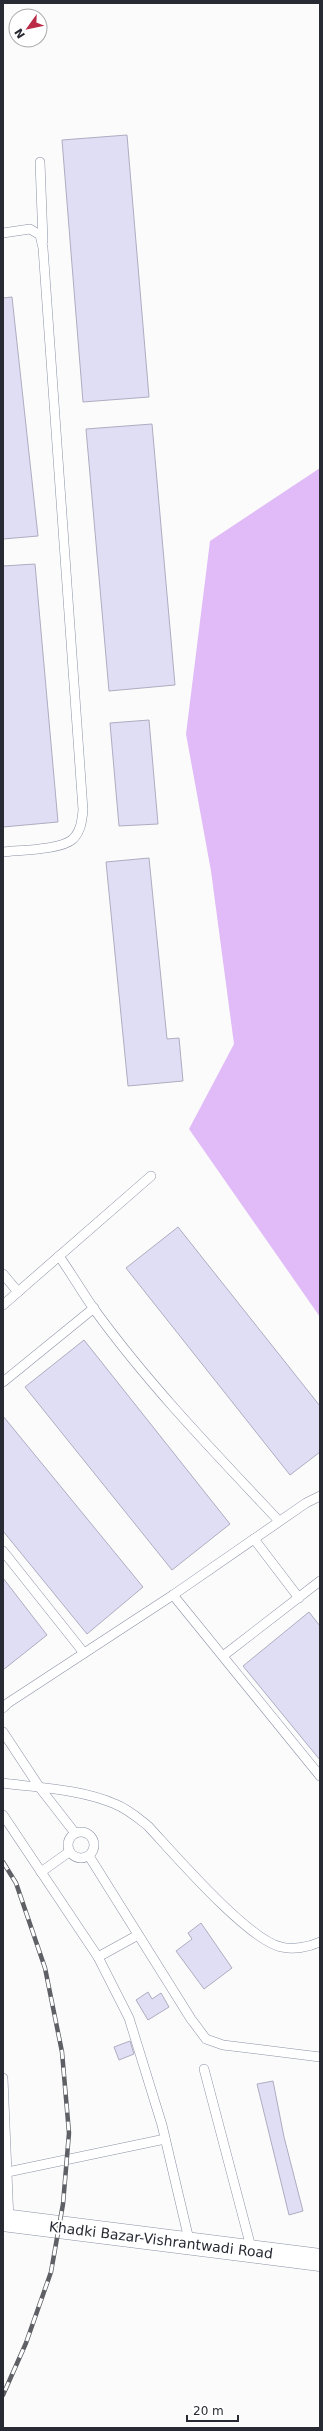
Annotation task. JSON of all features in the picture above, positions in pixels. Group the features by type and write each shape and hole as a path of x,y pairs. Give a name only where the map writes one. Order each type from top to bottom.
{"street":[{"name":"Khadki Bazar-Vishrantwadi Road","path":"6,2221 320,2260"}],"lane":[{"path":"3,852 64,845 74,838 81,827 83,810 43,248 40,162"},
{"path":"3,233 30,229 40,235 43,248"},
{"path":"3,1305 150,1176"},
{"path":"59,1256 94,1308 192,1428 279,1522"},
{"path":"3,1274 18,1292"},
{"path":"3,1382 94,1308"},
{"path":"3,1708 8,1703 173,1595 279,1522 320,1496"},
{"path":"254,1539 299,1598"},
{"path":"3,1551 84,1653"},
{"path":"223,1656 320,1582"},
{"path":"173,1595 320,1776"},
{"path":"3,1732 40,1788 75,1833"},
{"path":"3,1783 73,1793 115,1804 132,1813 148,1826 249,1930 281,1947 310,1946 320,1942"},
{"path":"3,1815 98,1957 129,2018 165,2139 190,2244"},
{"path":"75,1833 86,1833 93,1841 92,1852 89,1856 78,1859 69,1852 68,1841 75,1833"},
{"path":"41,1872 69,1852"},
{"path":"89,1856 191,2019 206,2039 223,2045 320,2057"},
{"path":"98,1957 138,1935"},
{"path":"204,2070 252,2251"},
{"path":"3,2078 6,2221"},
{"path":"5,2173 165,2139"}],"shaded area":[{"path":"320,468 320,1317 189,1129 234,1044 211,871 186,734 210,541"}],"building":[{"path":"127,135 149,397 83,402 62,140"},
{"path":"12,297 38,536 3,539 3,298"},
{"path":"152,424 175,685 109,691 86,429"},
{"path":"35,564 58,822 3,827 3,566"},
{"path":"149,720 158,824 119,826 110,723"},
{"path":"149,858 167,1039 179,1038 183,1081 128,1086 106,862"},
{"path":"178,1227 320,1406 320,1452 290,1475 126,1268"},
{"path":"84,1340 230,1524 172,1570 25,1387"},
{"path":"3,1416 143,1587 87,1634 3,1531"},
{"path":"3,1578 47,1635 3,1670"},
{"path":"309,1612 320,1626 320,1760 243,1666"},
{"path":"201,1923 232,1968 204,1989 176,1951 192,1939 188,1933"},
{"path":"148,1992 152,1999 161,1993 169,2007 148,2020 136,2000"},
{"path":"130,2041 134,2054 119,2060 114,2047"},
{"path":"273,2081 284,2137 303,2211 289,2215 257,2084"}],"railway":[{"path":"3,1862 16,1883 45,1968 62,2052 69,2133 63,2204 51,2272 26,2343 3,2395"}]}
